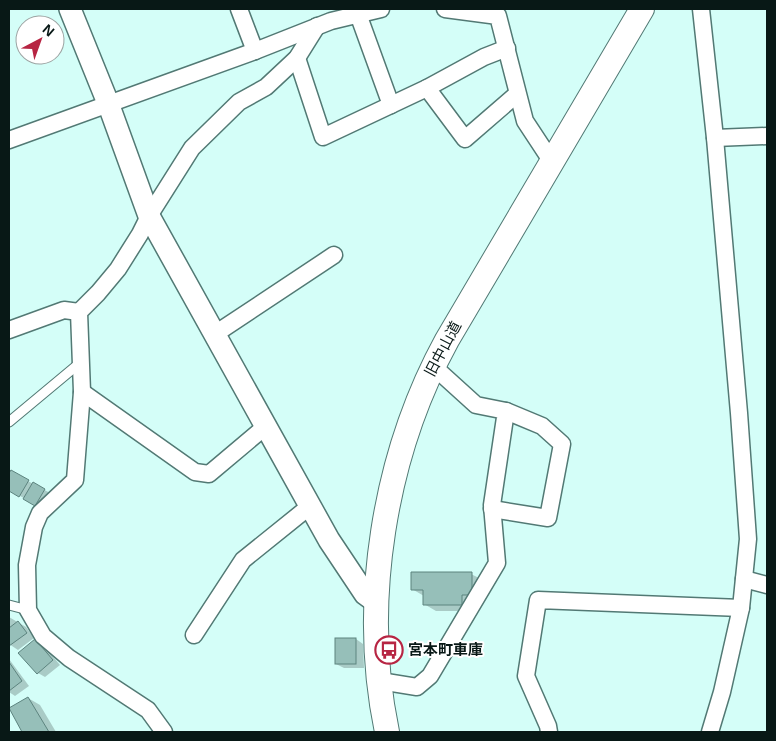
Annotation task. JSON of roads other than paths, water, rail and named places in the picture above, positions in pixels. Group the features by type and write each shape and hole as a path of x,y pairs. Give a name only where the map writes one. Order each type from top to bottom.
{"main road":[{"name":"旧中山道","path":"387,732 380,681 376,602 379,560 397,466 409,424 433,366 642,9"}],"street":[{"path":"70,9 108,103 148,216 329,540 365,594 376,602"},
{"path":"239,9 255,51"},
{"path":"9,140 255,51 331,21 381,9"},
{"path":"445,9 498,16 525,121 552,162"},
{"path":"701,9 715,138 748,539 741,608 722,692 710,732"},
{"path":"358,14 391,105"},
{"path":"164,732 148,710 69,658 43,636 28,610 27,565 34,527 40,513 75,480 82,392 79,312 118,269 140,234 148,216 192,148 239,102 266,87 297,58 317,26"},
{"path":"297,58 323,137 427,88 484,57 507,48"},
{"path":"427,88 465,139 518,94"},
{"path":"715,138 767,136"},
{"path":"215,334 334,255"},
{"path":"9,330 64,310 79,312"},
{"path":"433,366 476,405 506,411 542,426 562,444 548,518 492,508"},
{"path":"82,392 194,472 209,474 266,426"},
{"path":"380,681 417,687 430,676 497,563 492,508 506,411"},
{"path":"194,635 243,560 310,506"},
{"path":"744,580 767,585"},
{"path":"549,732 526,676 538,600 741,608"}],"lane":[{"path":"9,422 81,362"},
{"path":"9,605 28,610"}],"place":[{"name":"宮本町車庫","path":"389,650"}]}
